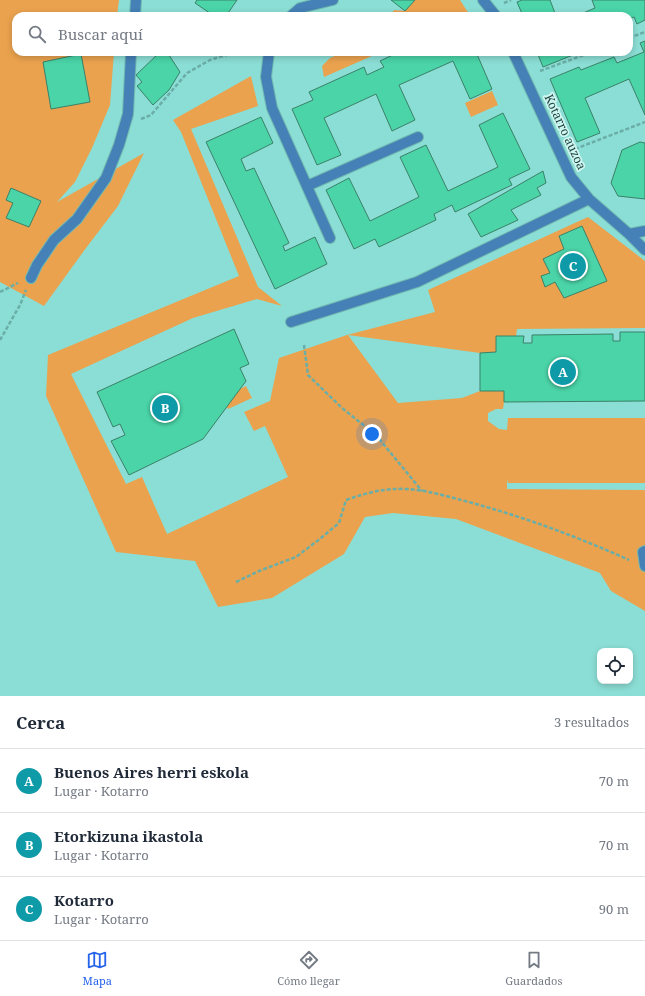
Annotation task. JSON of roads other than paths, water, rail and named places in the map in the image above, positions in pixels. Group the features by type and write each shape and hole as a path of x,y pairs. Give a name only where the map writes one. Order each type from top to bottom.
{"street":[{"path":"135,12 136,0"},
{"path":"296,12 300,8 333,0"},
{"path":"483,0 493,12"},
{"path":"33,275 54,240 77,219 106,178 119,146 128,114 131,56"},
{"path":"269,56 266,77 272,108 330,238"},
{"name":"Kotarro auzoa","path":"515,56 571,177 589,199 645,250"},
{"path":"307,186 418,137"},
{"path":"291,322 417,282 589,199"},
{"path":"629,234 645,231"},
{"path":"645,551 643,552 645,566"}],"place":[{"name":"Kotarro","path":"573,266"},
{"name":"Buenos Aires herri eskola","path":"563,372"},
{"name":"Etorkizuna ikastola","path":"165,408"}]}
